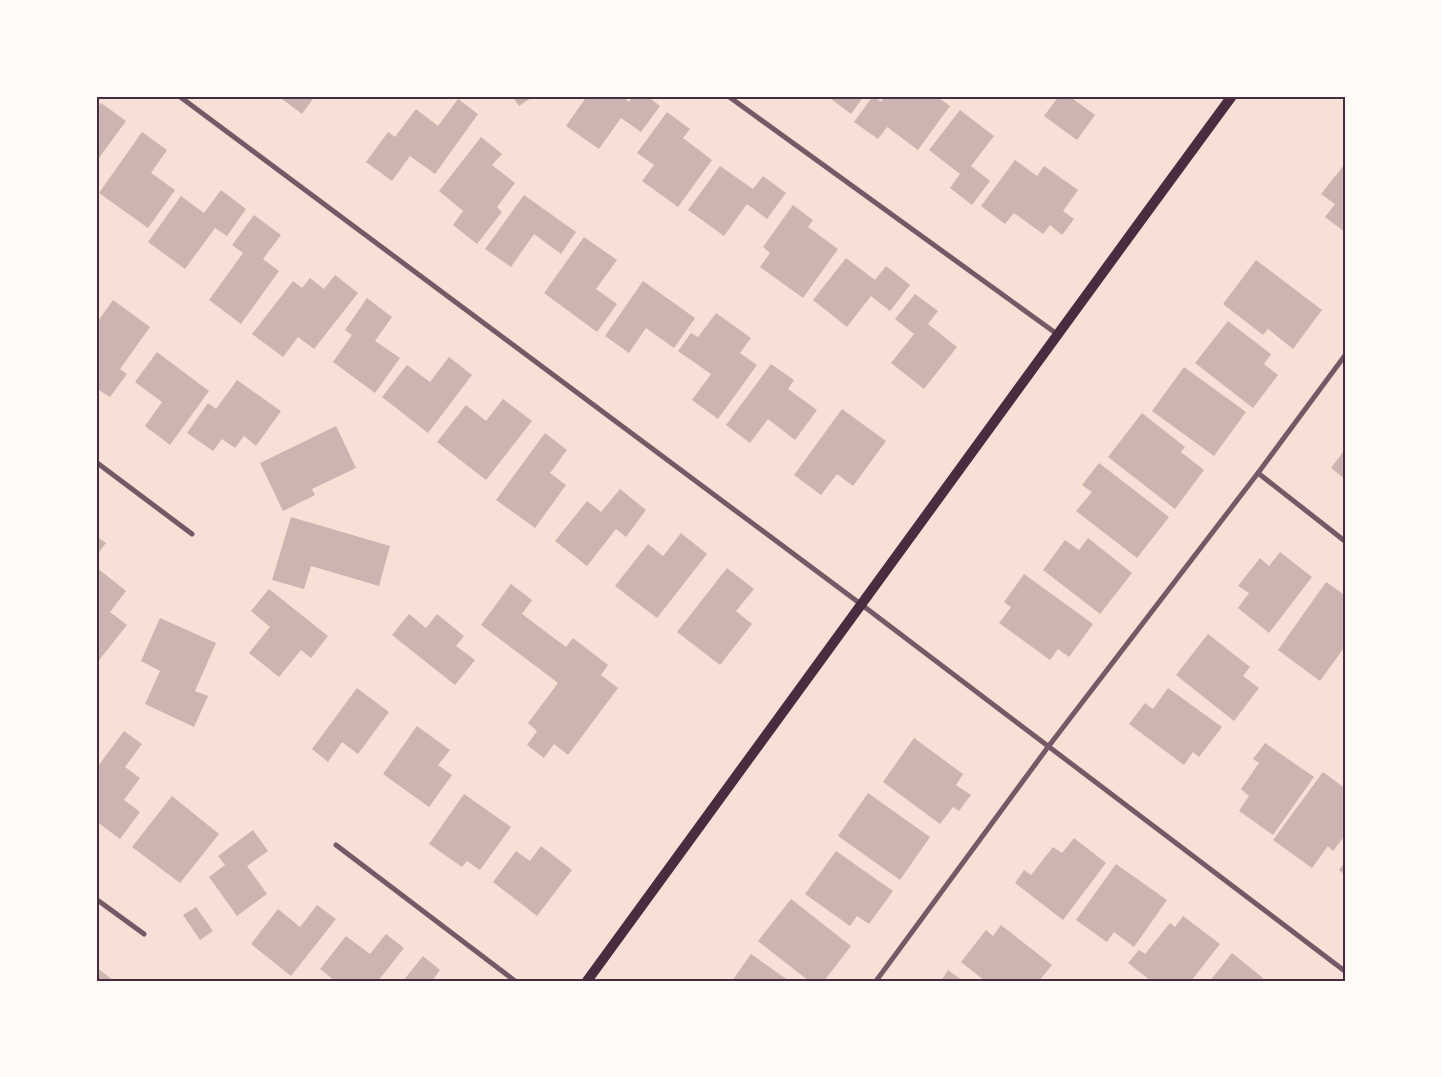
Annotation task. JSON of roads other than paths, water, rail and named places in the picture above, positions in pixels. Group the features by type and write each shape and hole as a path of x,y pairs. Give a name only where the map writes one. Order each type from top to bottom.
{"main road":[{"path":"587,981 1232,96"}],"street":[{"path":"179,96 862,605 1346,972"},
{"path":"728,96 1057,334"},
{"path":"876,981 1048,747 1258,473 1346,354"},
{"path":"96,462 192,534"},
{"path":"1258,473 1346,542"},
{"path":"336,844 515,981"},
{"path":"96,899 144,934"}]}
